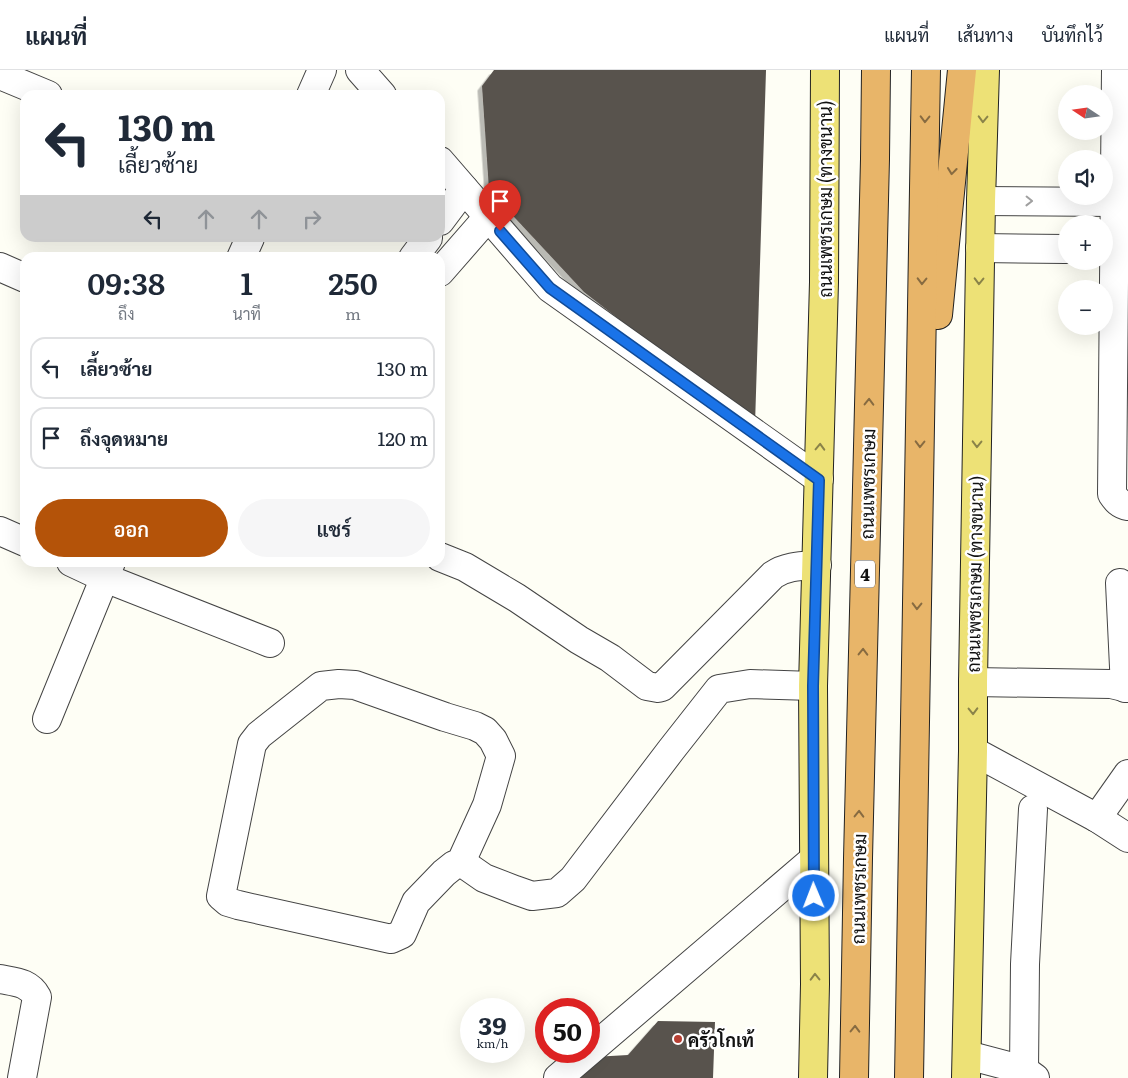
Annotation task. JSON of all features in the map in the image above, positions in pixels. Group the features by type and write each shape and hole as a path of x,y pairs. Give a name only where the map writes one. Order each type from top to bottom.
{"highway":[{"name":"ถนนเพชรเกษม","path":"854,1078 876,70"},
{"path":"909,1078 926,70"},
{"path":"921,350 936,332 962,70"}],"main road":[{"name":"ถนนเพชรเกษม (ทางขนาน)","path":"813,1078 815,984 813,686 824,282 825,70"},
{"name":"ถนนเพชรเกษม (ทางขนาน)","path":"966,1067 974,751 972,682 985,70"}],"street":[{"path":"313,90 322,70"},
{"path":"360,70 378,90"},
{"path":"1116,70 1122,106 1121,175 1114,202 1115,261 1121,342 1120,460 1112,494 1117,501 1128,506"},
{"path":"0,75 36,90"},
{"path":"445,167 550,288 819,480"},
{"path":"445,214 464,189"},
{"path":"981,201 1114,202"},
{"path":"445,266 488,217"},
{"path":"980,248 1058,249"},
{"path":"0,267 20,276"},
{"path":"0,531 20,540"},
{"path":"445,559 464,567 516,598 579,640 610,658 647,686 658,688 662,687 779,570 788,567 817,565"},
{"path":"94,567 108,570 270,643"},
{"path":"47,719 108,570"},
{"path":"972,682 1111,684 1127,688 1120,583"},
{"path":"461,862 484,878 532,896 557,893 574,879 719,689 750,684 813,686"},
{"path":"354,685 486,731 501,756 487,805 461,862 444,873 416,902 402,934 391,939 238,905 228,902 221,896 252,744 259,734 321,686 354,685"},
{"path":"974,751 1097,818 1128,838"},
{"path":"1097,818 1128,774"},
{"path":"966,1067 1030,1074 1025,964 1034,809"},
{"path":"558,1078 813,860"},
{"path":"0,979 27,985 34,991 37,997 22,1078"}],"building":[{"path":"494,70 766,70 755,425 584,292 489,190 482,86"},
{"name":"ครัวโกเท้","path":"658,1021 715,1022 713,1078 575,1078 588,1063 600,1063 600,1057 628,1055"}],"place":[{"name":"ครัวโกเท้","path":"678,1039"}],"route":[{"path":"500,231 550,288 819,480 813,686 814,896"}]}
